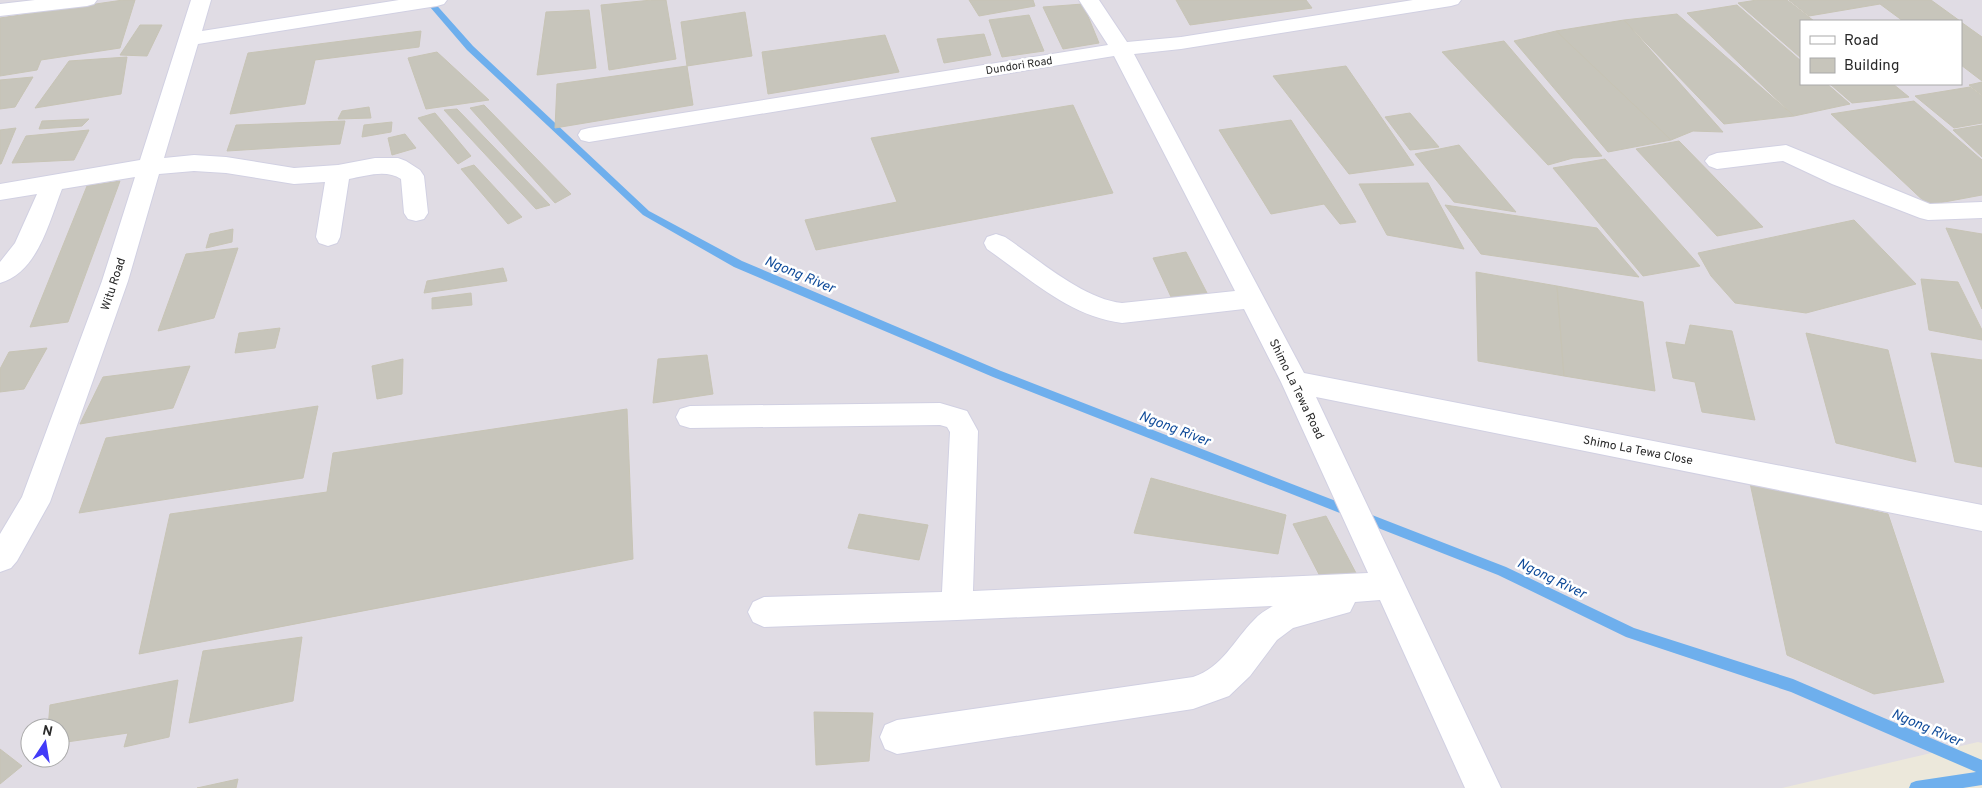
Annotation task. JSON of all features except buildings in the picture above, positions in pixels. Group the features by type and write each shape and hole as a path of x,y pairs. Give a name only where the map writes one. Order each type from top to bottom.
{"street":[{"path":"0,10 87,0"},
{"name":"Witu Road","path":"2,560 35,502 115,281 148,167 201,0"},
{"path":"188,39 437,0"},
{"name":"Shimo La Tewa Road","path":"1090,0 1121,49 1295,382 1483,788"},
{"path":"1308,0 1327,20"},
{"name":"Dundori Road","path":"589,135 1121,49 1181,43 1450,0"},
{"path":"1717,161 1786,153 1840,178 1928,212 1982,210"},
{"path":"0,192 148,167 194,163 226,165 294,176 338,173 374,166 398,166 412,176 416,213"},
{"path":"328,237 338,173"},
{"path":"0,274 20,258 53,183"},
{"path":"996,242 1080,301 1103,311 1122,313 1252,299"},
{"name":"Shimo La Tewa Close","path":"1295,382 1982,518"},
{"path":"690,417 940,414 957,419 964,432 957,606"},
{"path":"764,612 1391,589"},
{"path":"897,737 1193,693 1217,685 1238,665 1266,629 1284,615 1391,589"}],"shaded area":[{"path":"0,0 1982,0 1982,743 1978,742 1782,788 0,788"}],"waterway":[{"name":"Ngong River","path":"428,0 470,48 646,213 738,264 997,374 1502,571 1631,633 1793,686 1982,767"},
{"name":"Ngong River","path":"1916,788 1982,778"}]}
